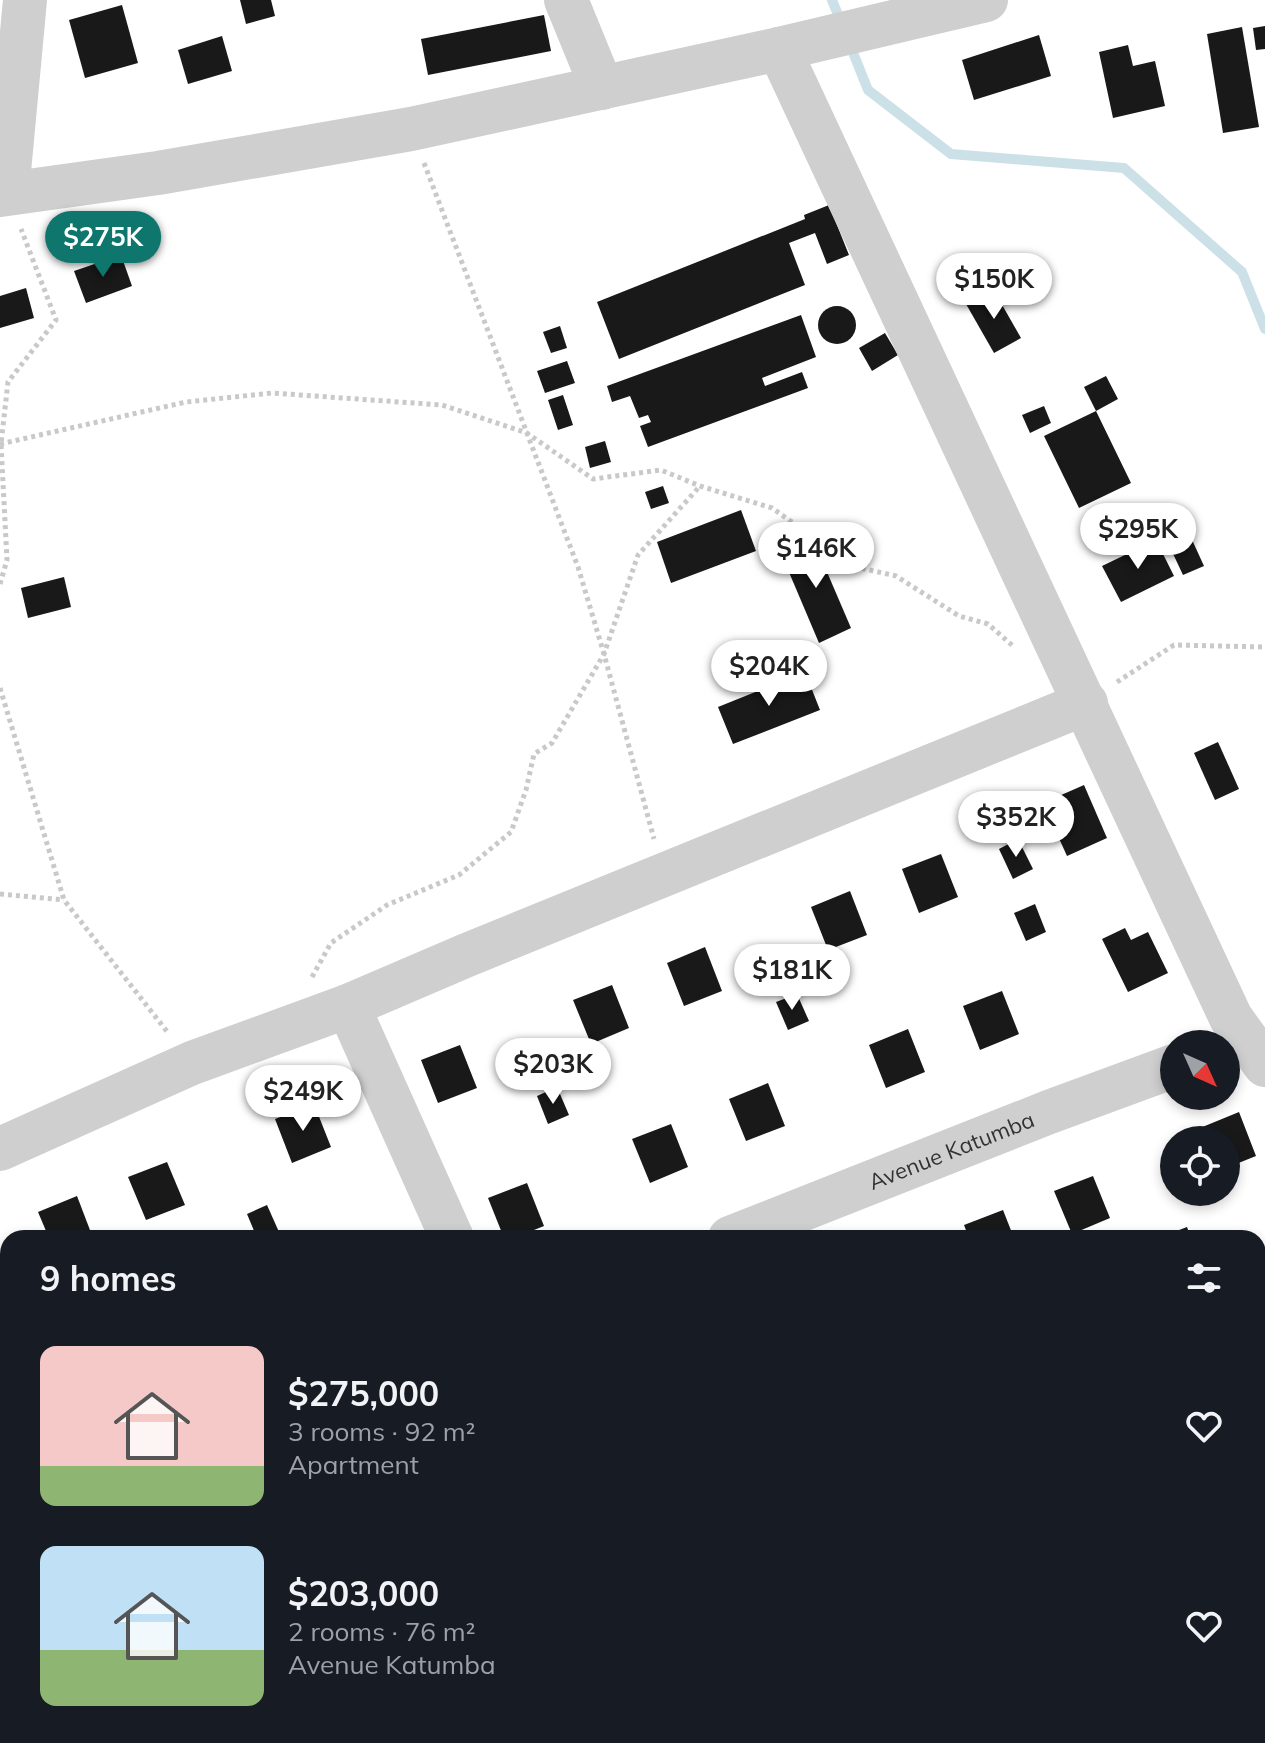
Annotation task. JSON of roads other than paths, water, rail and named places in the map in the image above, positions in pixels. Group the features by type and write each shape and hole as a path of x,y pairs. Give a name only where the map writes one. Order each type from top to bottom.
{"street":[{"path":"25,0 4,194 158,173 411,129 797,45 986,0"},
{"path":"566,0 602,88"},
{"path":"797,45 1086,703 1236,1021 1265,1065"},
{"path":"0,1149 192,1063 348,1006 1086,703"},
{"path":"348,1006 448,1230"},
{"name":"Avenue Katumba","path":"750,1230 1160,1071"}],"waterway":[{"path":"832,0 841,22"},
{"path":"850,45 868,90 951,154 1124,168 1242,272 1265,329"}]}
